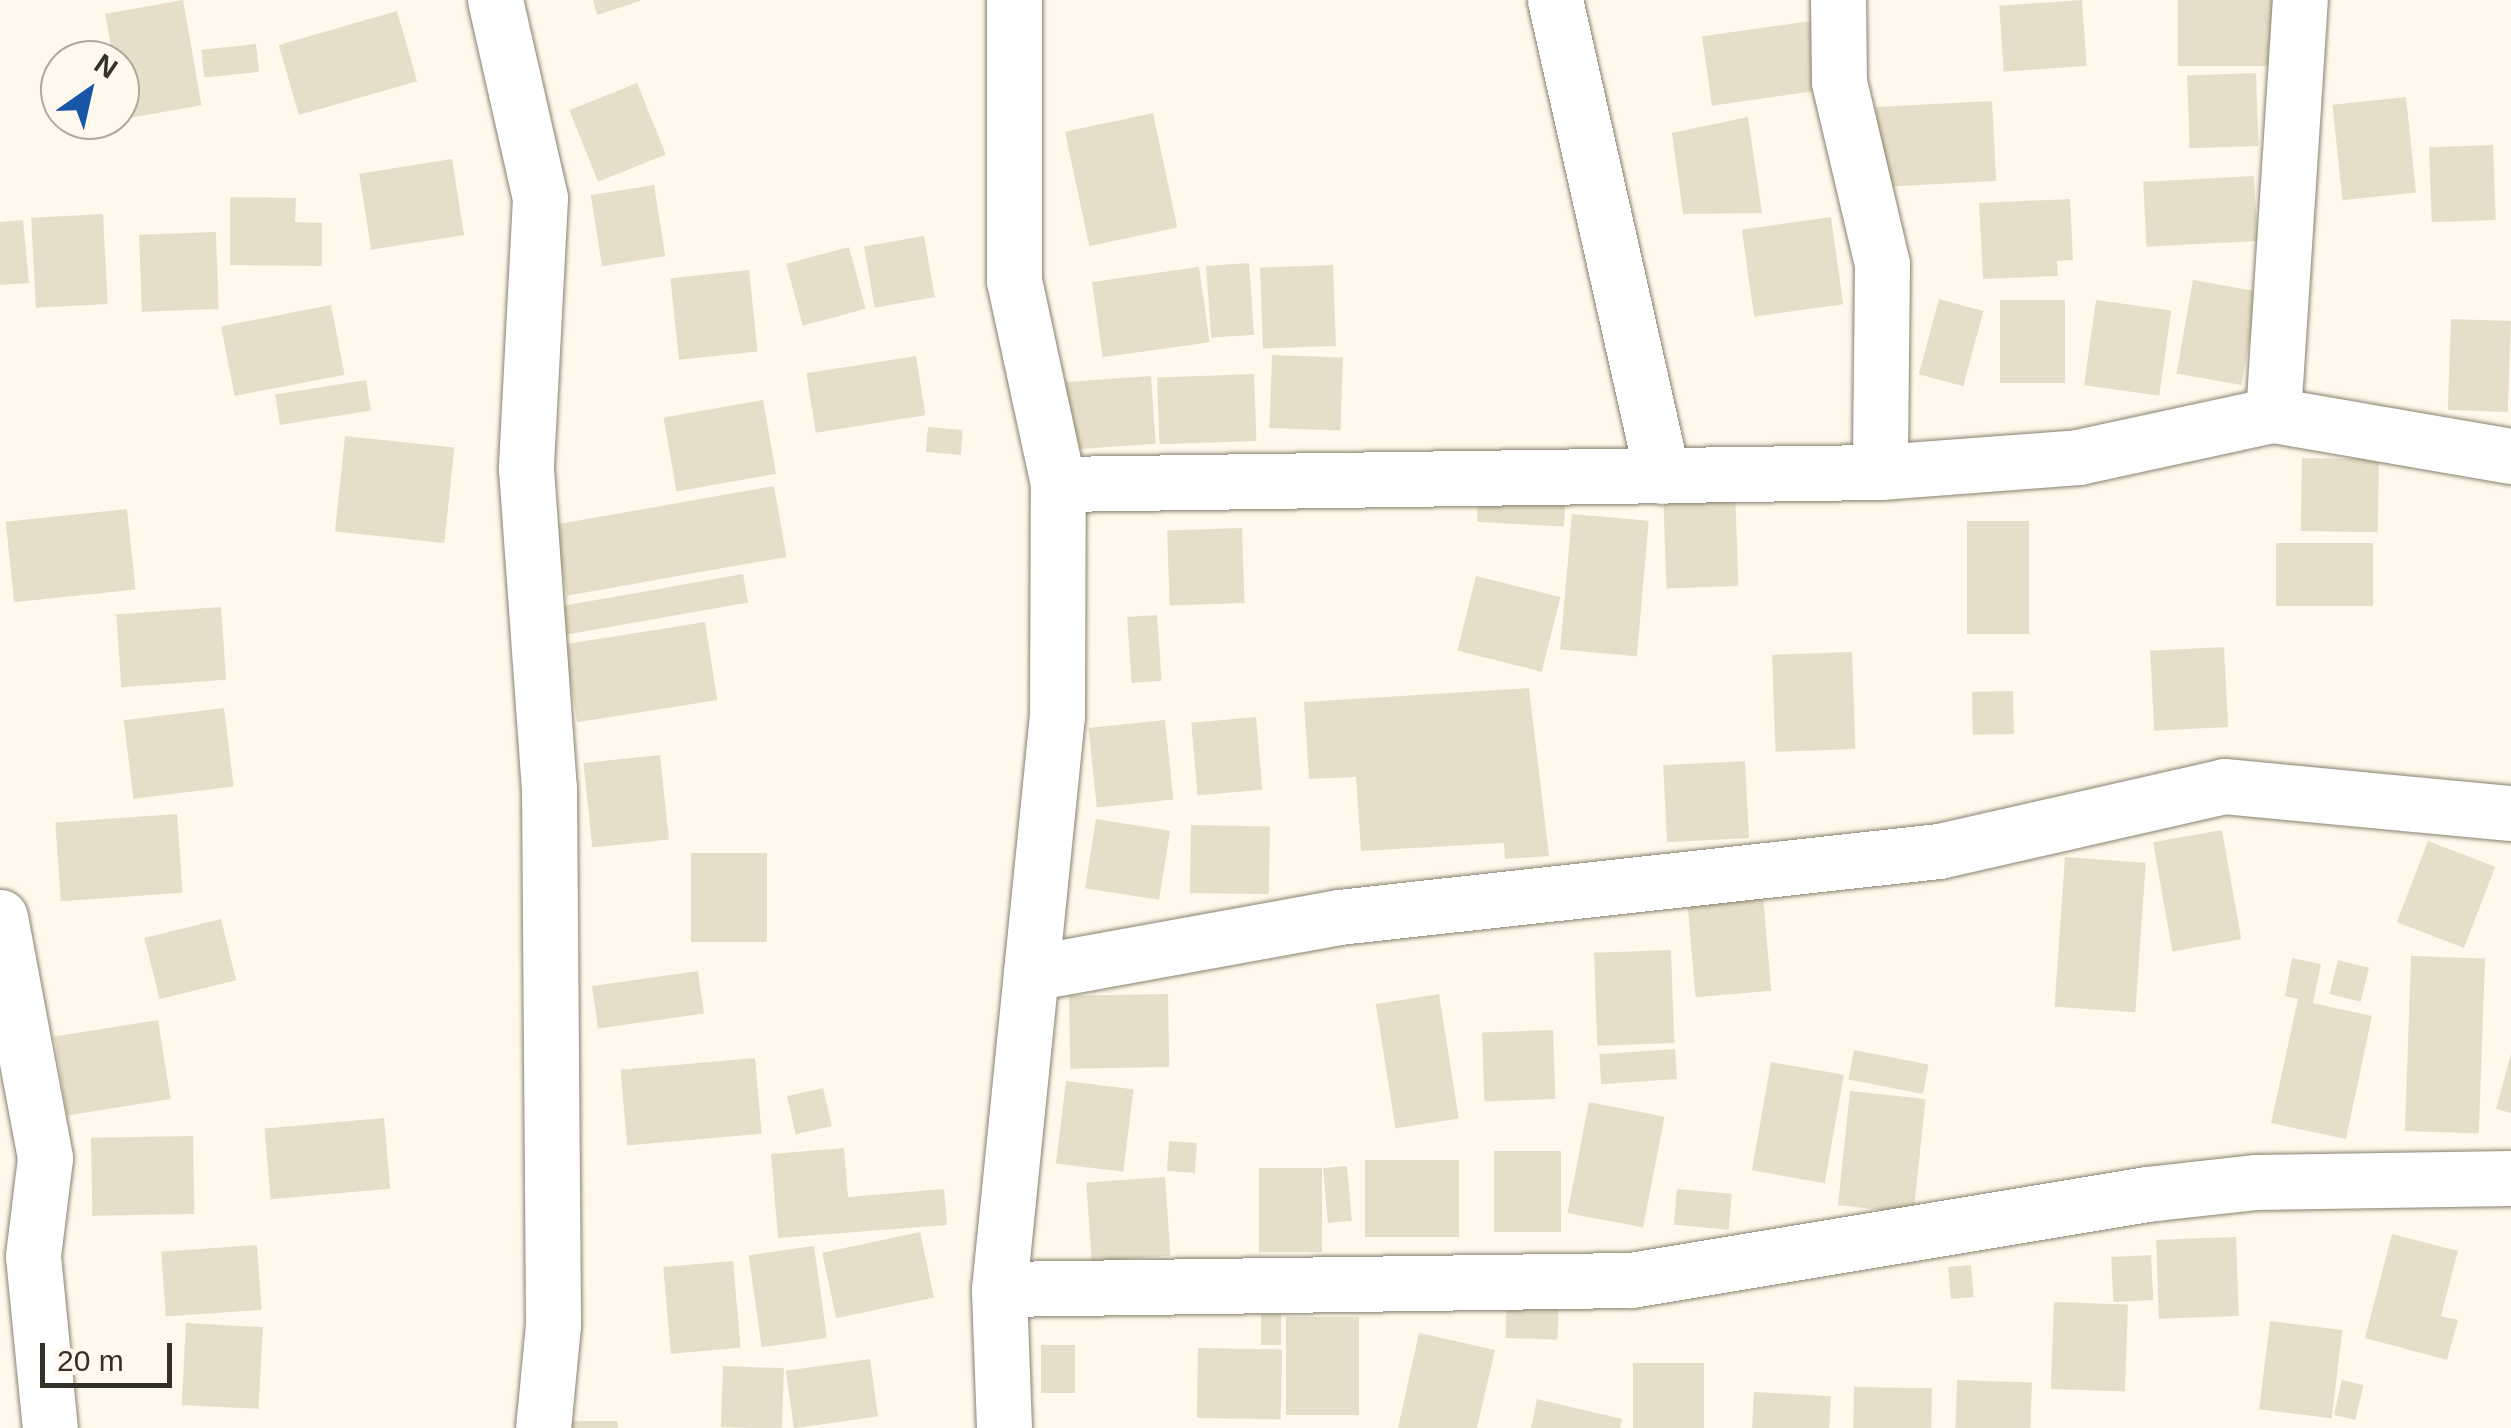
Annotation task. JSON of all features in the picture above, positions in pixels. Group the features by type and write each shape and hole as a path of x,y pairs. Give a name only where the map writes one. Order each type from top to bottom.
{"street":[{"path":"495,0 540,198 526,469 549,788 554,1325 544,1428"},
{"path":"1004,1428 999,1289 1057,715 1058,484 1014,282 1014,0"},
{"path":"1556,0 1662,476"},
{"path":"1838,0 1839,82 1882,264 1880,472"},
{"path":"2273,416 2300,0"},
{"path":"1058,484 1880,472 2078,458 2273,416 2511,456"},
{"path":"1031,973 1339,917 1939,851 2224,786 2511,813"},
{"path":"0,917 45,1158 33,1256 50,1428"},
{"path":"999,1289 1631,1280 2147,1194 2256,1182 2511,1178"}],"building":[{"path":"183,0 202,105 140,116 140,40 110,40 105,14"},
{"path":"593,0 640,0 640,1 597,15"},
{"path":"2082,0 2087,66 2004,72 1999,6"},
{"path":"2178,0 2292,0 2292,66 2178,66"},
{"path":"397,11 417,81 299,115 279,45"},
{"path":"1811,21 1821,90 1712,106 1702,36"},
{"path":"256,44 259,72 204,78 201,50"},
{"path":"2256,73 2259,146 2190,148 2187,75"},
{"path":"637,83 666,154 598,182 569,110"},
{"path":"2406,97 2416,192 2342,200 2332,105"},
{"path":"1992,101 1996,181 1880,187 1876,107"},
{"path":"1153,113 1177,227 1089,246 1065,132"},
{"path":"1748,117 1762,213 1683,214 1672,133"},
{"path":"2493,145 2496,220 2432,222 2429,147"},
{"path":"452,159 464,235 371,250 359,174"},
{"path":"2254,176 2257,241 2147,247 2143,182"},
{"path":"654,185 665,256 602,266 591,195"},
{"path":"230,197 296,198 295,222 322,223 322,266 230,265"},
{"path":"2070,199 2073,260 2057,261 2058,276 1983,279 1979,203"},
{"path":"103,214 108,304 36,308 31,218"},
{"path":"1831,217 1843,304 1754,317 1742,230"},
{"path":"23,220 29,283 0,285 0,222"},
{"path":"216,232 219,309 142,312 139,235"},
{"path":"924,236 935,297 875,308 864,247"},
{"path":"849,247 866,309 803,326 786,264"},
{"path":"1249,263 1254,335 1211,338 1206,266"},
{"path":"1333,265 1336,346 1263,348 1260,268"},
{"path":"1199,267 1210,342 1103,357 1092,282"},
{"path":"749,270 758,352 679,360 670,278"},
{"path":"2193,280 2258,291 2242,385 2177,374"},
{"path":"1939,299 1983,311 1963,386 1919,374"},
{"path":"2000,300 2065,300 2065,383 2000,383"},
{"path":"2096,300 2171,311 2159,396 2084,385"},
{"path":"331,305 345,375 235,396 221,326"},
{"path":"2451,319 2511,321 2508,412 2448,410"},
{"path":"1272,355 1343,357 1340,430 1269,428"},
{"path":"916,356 925,415 816,433 806,373"},
{"path":"1254,374 1256,441 1159,444 1157,377"},
{"path":"1151,376 1156,444 1066,450 1061,382"},
{"path":"366,380 371,411 280,425 275,394"},
{"path":"763,400 776,474 677,491 664,418"},
{"path":"928,427 963,430 961,455 926,452"},
{"path":"345,436 454,447 444,543 335,531"},
{"path":"2302,458 2379,459 2378,532 2301,531"},
{"path":"1479,485 1566,490 1564,527 1477,522"},
{"path":"774,486 787,557 567,596 554,525"},
{"path":"1735,489 1738,586 1666,588 1663,492"},
{"path":"127,509 135,590 14,602 6,522"},
{"path":"1572,514 1649,521 1637,656 1560,649"},
{"path":"1967,521 2029,521 2029,634 1967,634"},
{"path":"1242,528 1245,603 1170,606 1167,531"},
{"path":"2276,543 2373,543 2373,606 2276,606"},
{"path":"743,574 748,603 563,635 558,607"},
{"path":"1476,576 1560,597 1542,672 1457,651"},
{"path":"221,607 226,680 121,687 116,614"},
{"path":"1157,615 1162,681 1132,683 1127,617"},
{"path":"705,622 717,700 577,722 565,644"},
{"path":"2224,647 2228,727 2154,731 2150,651"},
{"path":"1852,652 1855,749 1775,752 1772,655"},
{"path":"1529,688 1549,856 1505,859 1504,843 1361,851 1356,777 1309,779 1304,702"},
{"path":"2013,691 2014,734 1973,735 1972,692"},
{"path":"224,708 234,786 133,799 124,720"},
{"path":"1256,717 1262,790 1198,795 1191,723"},
{"path":"1165,720 1173,800 1097,808 1088,728"},
{"path":"660,755 669,840 592,848 583,763"},
{"path":"1745,761 1749,838 1667,842 1663,765"},
{"path":"177,814 183,893 61,901 55,823"},
{"path":"1096,819 1170,831 1159,900 1085,888"},
{"path":"1191,825 1270,826 1269,894 1190,893"},
{"path":"2222,830 2241,939 2172,951 2153,842"},
{"path":"2428,841 2495,867 2464,948 2397,922"},
{"path":"691,853 767,853 767,942 691,942"},
{"path":"2065,857 2146,863 2135,1012 2055,1007"},
{"path":"1763,896 1771,991 1696,997 1687,903"},
{"path":"221,919 236,980 160,999 144,938"},
{"path":"1671,950 1674,1043 1597,1046 1594,953"},
{"path":"2411,956 2485,959 2479,1133 2405,1131"},
{"path":"2292,958 2321,964 2313,1003 2372,1016 2346,1139 2271,1123 2298,999 2285,996"},
{"path":"2338,960 2369,968 2361,1002 2330,994"},
{"path":"698,971 704,1014 598,1028 592,986"},
{"path":"1168,994 1169,1067 1070,1069 1069,996"},
{"path":"1439,994 1459,1118 1395,1128 1376,1004"},
{"path":"158,1020 171,1099 67,1115 54,1036"},
{"path":"1553,1030 1555,1099 1484,1101 1482,1032"},
{"path":"1675,1049 1677,1079 1601,1084 1599,1054"},
{"path":"1854,1050 1929,1065 1923,1094 1848,1079"},
{"path":"2511,1054 2511,1113 2496,1109"},
{"path":"755,1058 762,1134 627,1145 621,1070"},
{"path":"1771,1062 1844,1075 1825,1183 1752,1170"},
{"path":"1066,1081 1133,1089 1123,1172 1056,1163"},
{"path":"823,1088 832,1126 796,1134 787,1096"},
{"path":"1850,1091 1926,1099 1914,1213 1838,1205"},
{"path":"1589,1102 1665,1117 1643,1228 1567,1213"},
{"path":"384,1118 390,1189 271,1199 264,1128"},
{"path":"193,1136 194,1214 92,1216 91,1138"},
{"path":"1169,1141 1197,1143 1195,1173 1167,1171"},
{"path":"844,1148 848,1197 944,1189 947,1225 778,1238 771,1154"},
{"path":"1494,1151 1561,1151 1561,1232 1494,1232"},
{"path":"1365,1160 1459,1160 1459,1237 1365,1237"},
{"path":"1347,1166 1352,1221 1328,1223 1323,1168"},
{"path":"1259,1168 1322,1168 1322,1252 1259,1252"},
{"path":"1165,1177 1171,1256 1092,1261 1086,1183"},
{"path":"1677,1189 1732,1194 1729,1230 1674,1225"},
{"path":"920,1232 934,1298 836,1318 822,1253"},
{"path":"2392,1234 2458,1251 2441,1316 2458,1320 2447,1360 2365,1338"},
{"path":"2236,1237 2239,1316 2159,1319 2156,1240"},
{"path":"257,1245 262,1310 166,1317 161,1252"},
{"path":"814,1246 827,1338 762,1347 749,1255"},
{"path":"2151,1255 2153,1300 2113,1302 2111,1257"},
{"path":"733,1261 741,1348 671,1354 663,1267"},
{"path":"1971,1265 1974,1297 1951,1299 1948,1267"},
{"path":"1507,1296 1559,1298 1558,1340 1506,1338"},
{"path":"2054,1302 2128,1305 2125,1392 2051,1389"},
{"path":"1261,1314 1281,1314 1281,1345 1261,1345"},
{"path":"1286,1317 1359,1317 1359,1415 1286,1415"},
{"path":"2270,1321 2342,1330 2332,1418 2259,1409"},
{"path":"186,1323 263,1327 259,1409 182,1405"},
{"path":"1419,1333 1495,1350 1477,1428 1398,1428"},
{"path":"1041,1345 1075,1345 1075,1393 1041,1393"},
{"path":"1198,1348 1282,1349 1281,1419 1197,1418"},
{"path":"870,1359 878,1416 794,1428 786,1371"},
{"path":"1633,1363 1704,1363 1704,1428 1633,1428"},
{"path":"723,1366 784,1368 782,1428 721,1427"},
{"path":"1957,1380 2032,1383 2030,1428 1955,1428"},
{"path":"2342,1380 2363,1385 2355,1420 2334,1415"},
{"path":"1854,1387 1932,1388 1931,1428 1853,1428"},
{"path":"1754,1392 1831,1396 1829,1428 1752,1428"},
{"path":"1537,1399 1622,1419 1620,1428 1531,1428"},
{"path":"549,1421 618,1421 618,1428 549,1428"}]}
